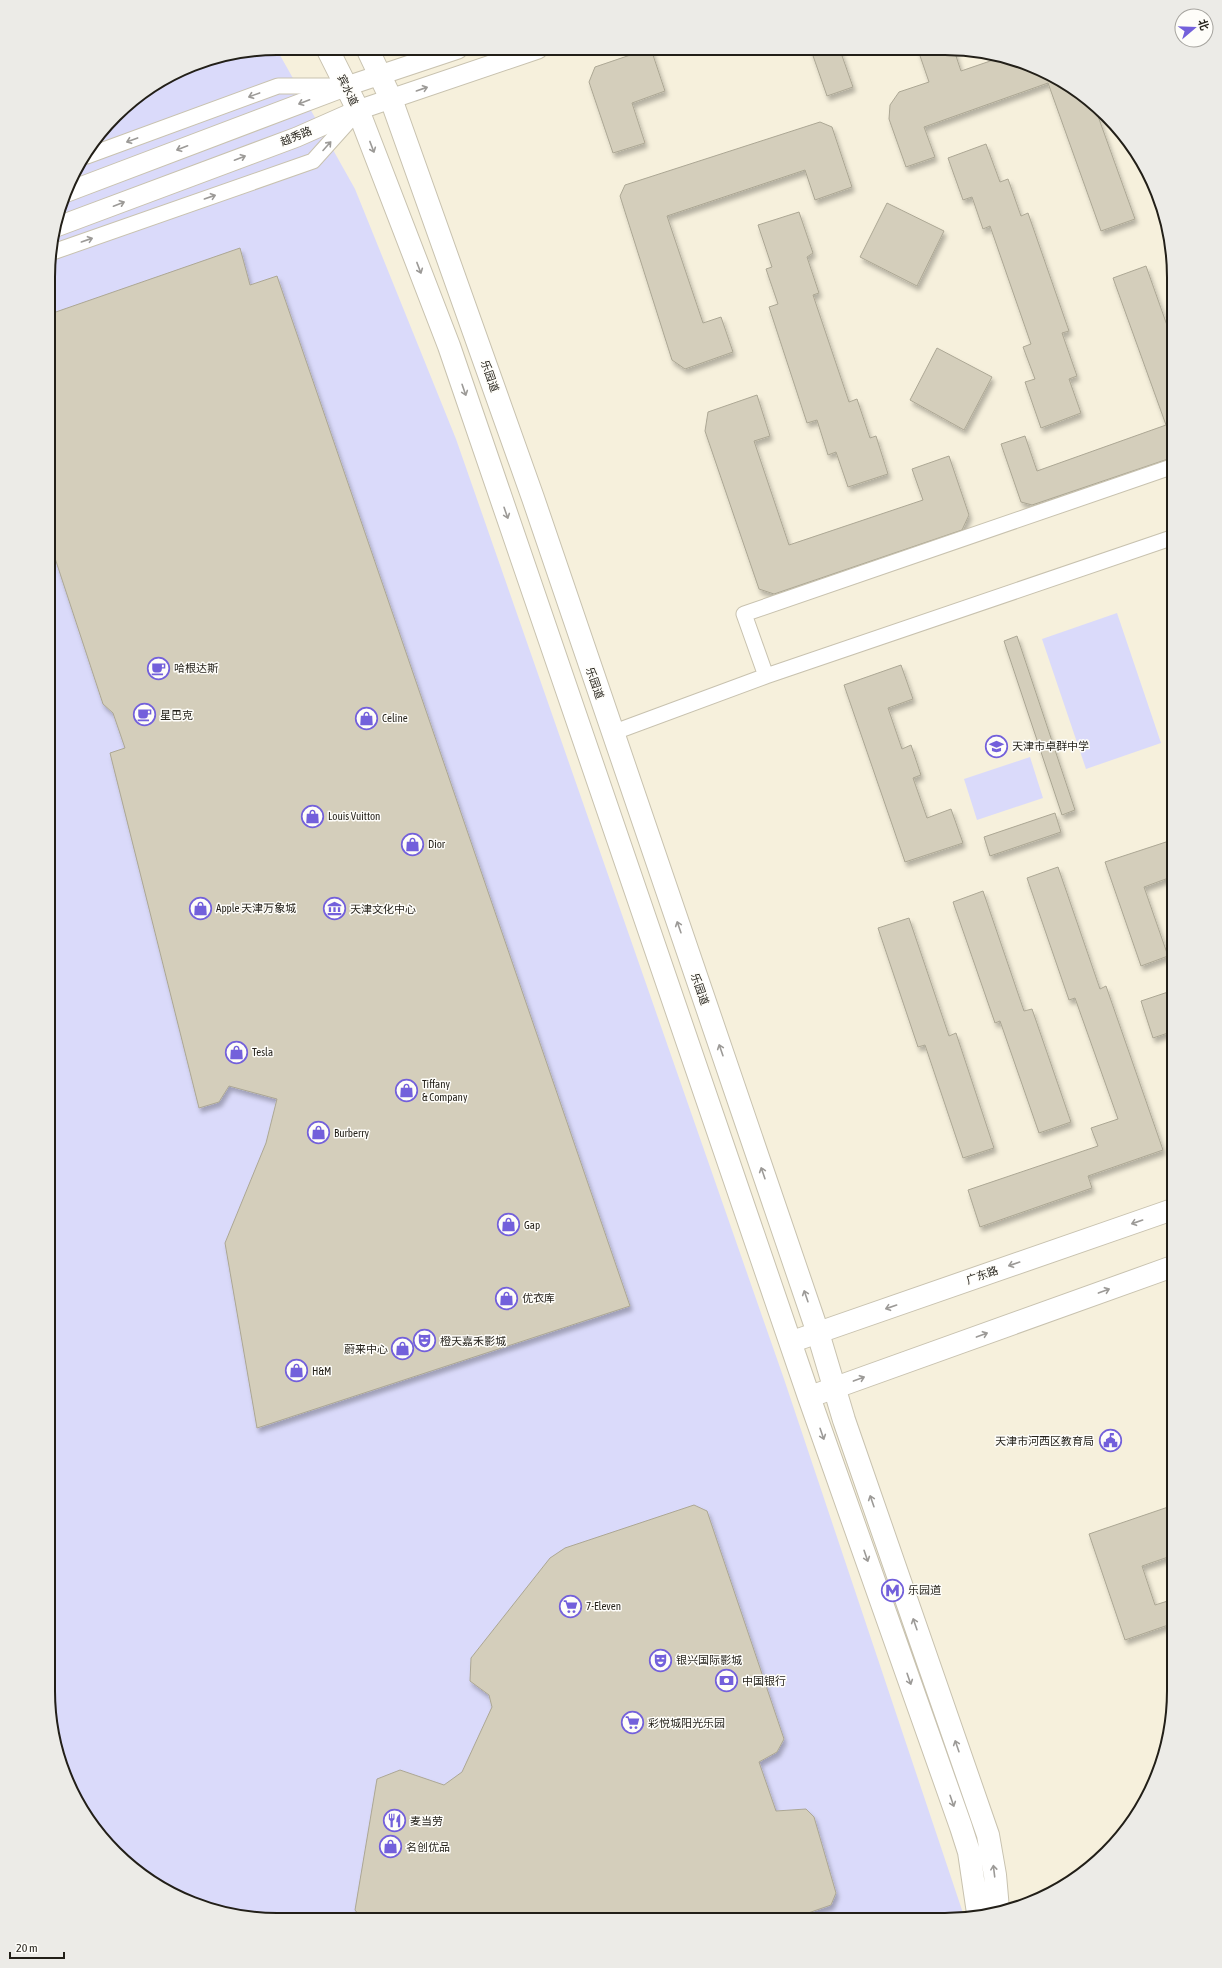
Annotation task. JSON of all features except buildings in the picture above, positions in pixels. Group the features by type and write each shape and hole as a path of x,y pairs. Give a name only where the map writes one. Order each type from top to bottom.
{"main road":[{"name":"宾水道","path":"331,55 358,110"},
{"path":"371,55 380,75"},
{"name":"乐园道","path":"380,75 391,99 533,498 818,1333 844,1420 988,1835 995,1875 998,1906"},
{"path":"358,110 449,346 533,594 586,742 809,1397 963,1833 969,1852 978,1910"},
{"path":"586,742 612,733"},
{"name":"广东路","path":"791,1342 1167,1211"},
{"path":"809,1397 1167,1268"}],"street":[{"path":"73,190 347,86 438,55"},
{"name":"越秀路","path":"62,225 297,137 358,110 520,55"},
{"path":"92,154 278,86 347,86"},
{"path":"57,251 313,161 358,110"},
{"path":"766,676 744,614 1167,468"},
{"path":"612,733 766,676 1167,539"}],"shaded area":[{"name":"天津文化中心","path":"263,55 280,55 355,189 456,439 784,1379 963,1912 263,1913 234,1909 206,1901 166,1883 142,1867 120,1848 92,1814 78,1789 67,1762 59,1734 55,1705 55,263 59,234 67,206 78,179 92,154 110,131 131,110 154,92 192,72 234,59"},
{"path":"1117,613 1161,743 1086,769 1042,639"},
{"path":"1030,757 1043,798 977,820 964,779"}],"place":[{"name":"哈根达斯","path":"158,668"},
{"name":"星巴克","path":"144,715"},
{"name":"Celine","path":"367,718"},
{"name":"天津市卓群中学","path":"996,746"},
{"name":"Louis Vuitton","path":"313,816"},
{"name":"Dior","path":"413,844"},
{"name":"Apple 天津万象城","path":"201,908"},
{"name":"天津文化中心","path":"335,909"},
{"name":"Tesla","path":"237,1052"},
{"name":"Tiffany & Company","path":"407,1090"},
{"name":"Burberry","path":"318,1133"},
{"name":"Gap","path":"509,1225"},
{"name":"优衣库","path":"506,1298"},
{"name":"橙天嘉禾影城","path":"425,1341"},
{"name":"蔚来中心","path":"403,1349"},
{"name":"H&M","path":"297,1371"},
{"name":"天津市河西区教育局","path":"1110,1441"},
{"name":"乐园道","path":"892,1590"},
{"name":"7-Eleven","path":"570,1606"},
{"name":"银兴国际影城","path":"660,1660"},
{"name":"中国银行","path":"727,1681"},
{"name":"彩悦城阳光乐园","path":"632,1723"},
{"name":"麦当劳","path":"394,1821"},
{"name":"名创优品","path":"390,1847"}]}
